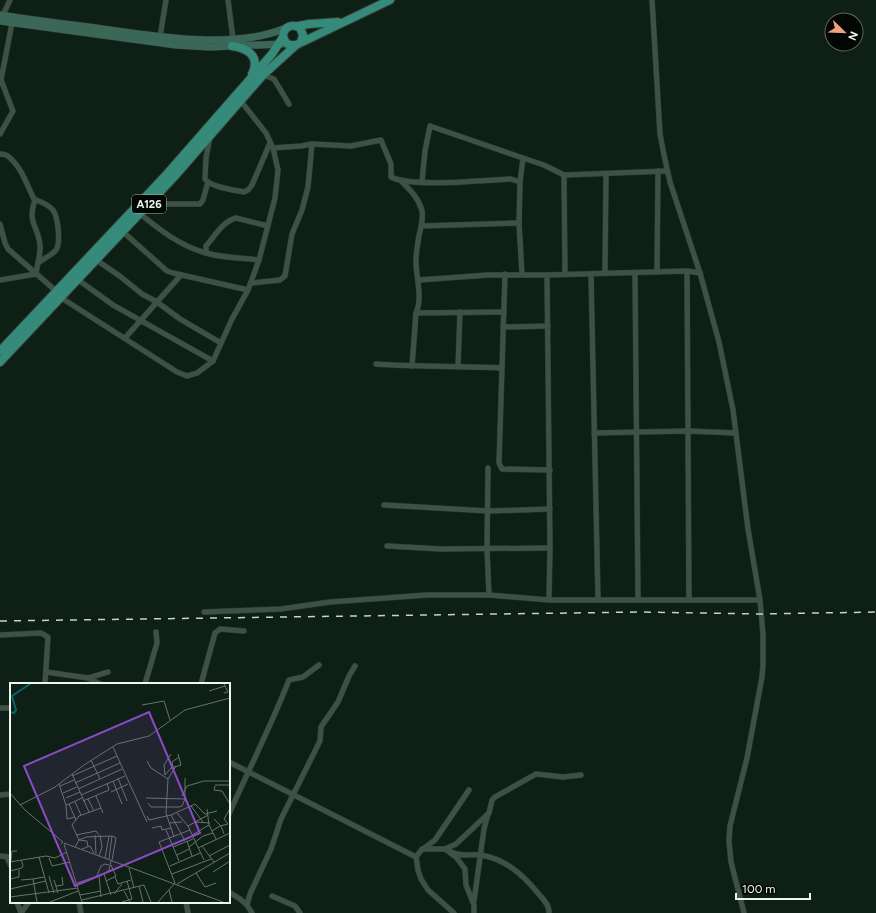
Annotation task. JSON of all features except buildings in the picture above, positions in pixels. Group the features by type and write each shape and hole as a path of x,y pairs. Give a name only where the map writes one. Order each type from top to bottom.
{"highway":[{"name":"A126","path":"0,362 58,294 167,174 246,83 289,42 343,22 390,0"},
{"name":"A126","path":"289,42 284,32 288,27 343,22"},
{"path":"289,42 303,35 298,26"},
{"name":"A126","path":"0,351 58,294 77,279 148,204 210,136 263,75 289,42"},
{"path":"232,43 245,49 251,54 254,60 254,70 246,83"}],"main road":[{"path":"1,17 12,23 147,42 197,46 232,43 289,42"},
{"path":"1,17 160,37 213,39 232,43 273,33 288,27"}],"street":[{"path":"1,17 10,0"},
{"path":"160,37 166,0"},
{"path":"228,0 232,43"},
{"path":"652,0 660,134 667,171 700,273 719,342 733,410 748,529 760,600 763,634 763,666 747,758 730,826 729,841 730,862 744,913"},
{"path":"0,134 13,111 1,80 12,23"},
{"path":"263,75 274,79 289,104"},
{"path":"0,224 8,249 58,294 177,372 187,376 197,373 213,360 232,319 248,290 259,260 275,198 278,170 272,145 266,133 240,100"},
{"path":"422,182 425,151 430,126 544,165 564,175 667,171"},
{"path":"210,136 205,179 208,182 244,192 247,191 252,185 272,145"},
{"path":"272,145 302,146 312,144 351,146 381,140 391,164 391,177 401,181 422,182 511,179 520,182"},
{"path":"251,283 280,280 285,276 292,234 302,210 308,187 312,144"},
{"path":"0,154 8,156 19,170 28,184 33,198 46,204 54,212 57,221 59,242 55,251 38,263"},
{"path":"522,274 519,223 520,182 523,158"},
{"path":"657,272 658,171"},
{"path":"605,273 606,174"},
{"path":"564,175 565,274"},
{"path":"401,181 416,197 422,212 416,261 419,280 419,306 416,313 412,366"},
{"path":"148,204 200,204 203,200 208,182"},
{"path":"36,200 33,206 32,219 40,244 36,274"},
{"path":"139,213 166,235 183,245 207,253 259,260"},
{"path":"207,253 206,246 228,221 236,218 268,226"},
{"path":"421,226 519,223"},
{"path":"122,231 167,270 181,275 248,290"},
{"path":"95,260 121,276 142,294 157,302 180,319 221,343"},
{"path":"419,280 505,274 547,275 687,271 700,273"},
{"path":"687,271 689,599"},
{"path":"635,273 638,599"},
{"path":"0,280 36,274"},
{"path":"505,274 499,463 502,469 550,470"},
{"path":"591,274 598,599"},
{"path":"125,338 181,275"},
{"path":"547,275 550,470 549,600"},
{"path":"77,279 113,305 213,360"},
{"path":"458,366 460,312"},
{"path":"416,313 504,312"},
{"path":"503,327 548,326"},
{"path":"376,364 502,368"},
{"path":"594,433 688,431 736,433"},
{"path":"488,468 487,548 489,595"},
{"path":"384,505 488,511 550,509"},
{"path":"387,546 441,549 550,548"},
{"path":"204,612 281,609 330,602 427,595 489,595 549,600 760,600"},
{"path":"201,683 215,633 220,629 244,631"},
{"path":"145,683 157,643 156,632"},
{"path":"0,635 41,633 48,637 45,683"},
{"path":"230,812 262,740 272,722 289,680 303,677 319,665"},
{"path":"248,905 250,894 270,849 281,818 320,741 321,727 338,702 355,666"},
{"path":"46,672 88,678 98,683"},
{"path":"88,678 108,672"},
{"path":"230,763 416,857"},
{"path":"474,913 484,829 492,800 536,774 563,777 581,774"},
{"path":"454,913 428,890 421,879 416,857 422,849 435,840 469,790"},
{"path":"0,795 10,794"},
{"path":"445,849 456,844 489,813"},
{"path":"422,849 445,849 458,854 480,855 503,862 515,869 536,891 546,903 550,910 549,913"},
{"path":"445,849 456,857 465,869 466,886 474,905"},
{"path":"0,856 9,857"},
{"path":"230,893 240,898 248,905 252,913"},
{"path":"272,896 295,906 300,913"},
{"path":"17,903 21,913"},
{"path":"21,913 28,903"},
{"path":"186,903 188,913"},
{"path":"76,913 80,904"},
{"path":"80,904 81,913"}],"railway":[{"path":"0,621 640,612 761,614 876,612"}]}
